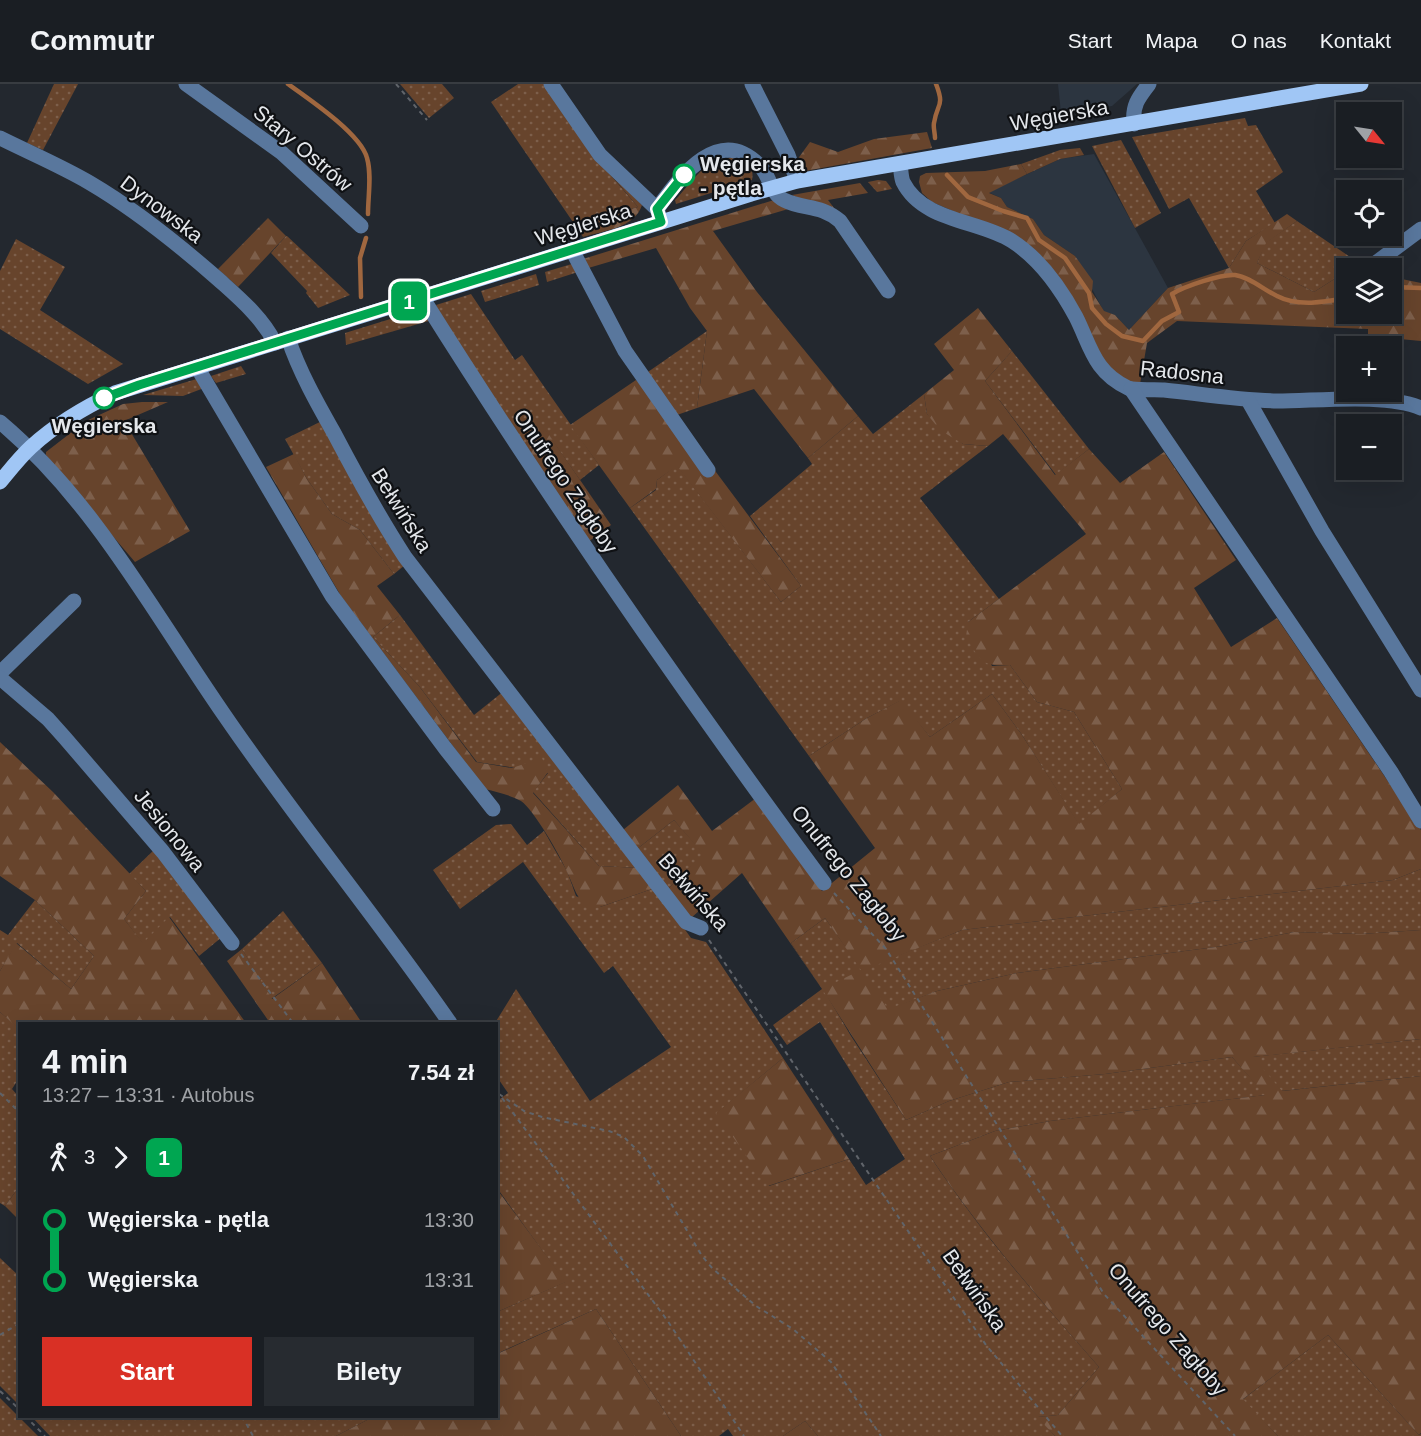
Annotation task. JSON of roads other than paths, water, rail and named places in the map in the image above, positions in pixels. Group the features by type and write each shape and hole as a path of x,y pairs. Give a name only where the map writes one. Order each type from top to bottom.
{"main road":[{"name":"Węgierska","path":"0,482 30,448 46,434 96,402 124,390 572,250 659,215 797,181 1360,84"}],"street":[{"name":"Stary Ostrów","path":"186,84 282,153 361,226"},
{"path":"551,84 600,155 659,215 676,182 695,162 717,151 736,150 751,158 763,169 772,188 785,201 822,209 840,221 888,291"},
{"path":"752,84 788,154 797,181"},
{"path":"1134,124 1132,112 1135,101 1149,84"},
{"name":"Dynowska","path":"0,138 83,179 146,220 204,266 282,340"},
{"name":"Radosna","path":"900,164 902,181 914,197 948,216 1012,241 1034,259 1068,304 1097,363 1131,389 1164,390 1248,400 1382,400 1404,402 1421,408"},
{"path":"1382,258 1421,229"},
{"path":"572,250 625,351 708,470"},
{"name":"Onufrego Zagłoby","path":"422,297 493,410 573,530 758,794 824,883"},
{"name":"Bełwińska","path":"282,340 297,361 377,514 405,557 686,922 700,928"},
{"path":"197,367 332,596 493,809"},
{"path":"1131,389 1391,772 1421,820"},
{"path":"1248,400 1322,531 1421,690"},
{"path":"0,422 30,448 67,487 124,563 223,714 288,806 413,970 449,1022"},
{"path":"0,676 74,600"},
{"name":"Jesionowa","path":"0,676 48,719 65,738 163,852 232,943"}],"waterway":[{"path":"288,84 345,128 363,149 369,171 368,214"},
{"path":"935,138 935,117 940,101 936,84"},
{"path":"947,175 968,197 1027,218 1039,240 1065,258 1089,293 1092,308 1106,324 1122,336 1143,341 1162,321 1179,312 1172,294 1194,284 1221,276 1241,276 1277,296 1294,302 1336,300"},
{"path":"361,297 360,258 366,238"},
{"path":"1402,287 1421,288"}],"place":[{"name":"Węgierska - pętla","path":"684,175"},
{"name":"Węgierska","path":"104,398"}]}
